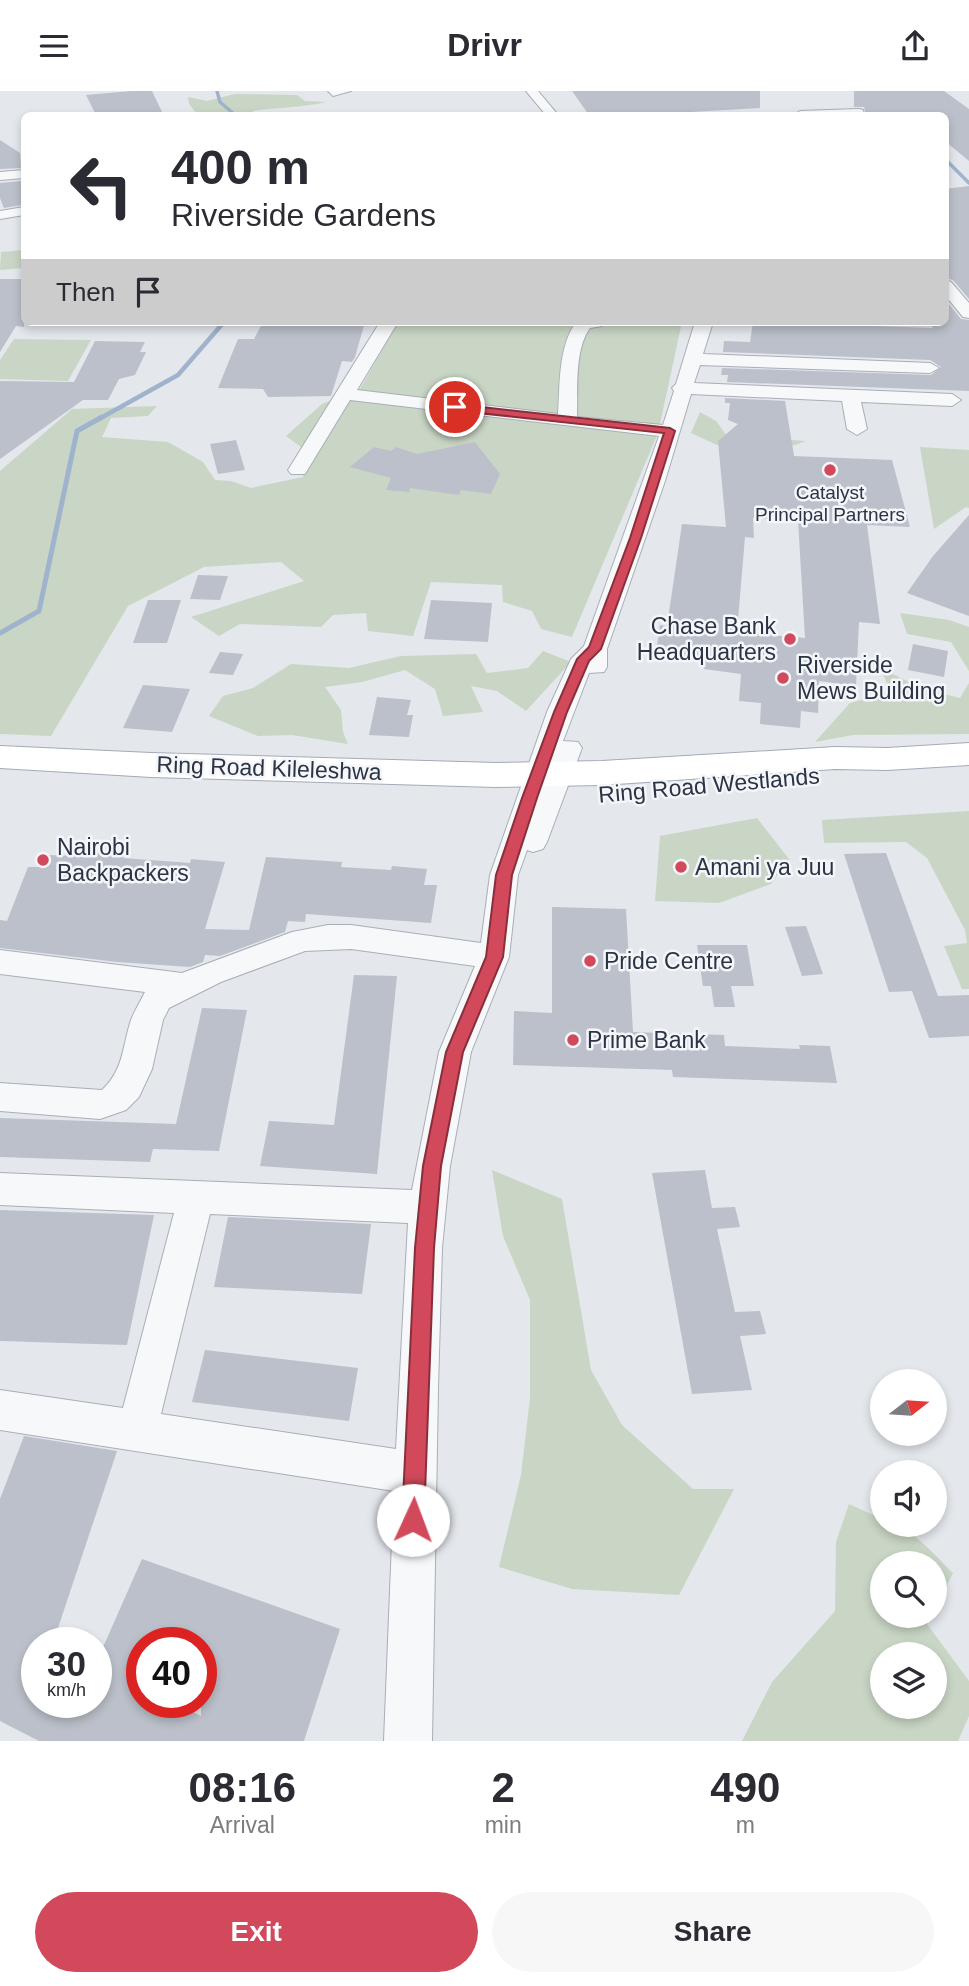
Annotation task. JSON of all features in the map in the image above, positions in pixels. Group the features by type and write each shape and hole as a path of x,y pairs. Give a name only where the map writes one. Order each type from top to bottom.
{"main road":[{"name":"Ring Road Westlands","path":"545,786 775,783 842,773 887,759 969,754"},
{"name":"Ring Road Kileleshwa","path":"0,757 545,786"},
{"name":"Ring Road Kileleshwa","path":"0,778 481,799 545,786"}],"street":[{"path":"533,91 546,112"},
{"path":"0,176 21,174"},
{"path":"0,215 21,212"},
{"path":"949,290 969,313"},
{"path":"298,470 387,326"},
{"path":"567,421 573,351 582,326"},
{"path":"408,1741 424,1261 432,1166 455,1052 494,957 502,908 512,897 518,883 545,786 596,664 595,649 635,538 703,326"},
{"path":"692,359 930,370"},
{"path":"681,388 952,400"},
{"path":"345,394 670,431"},
{"path":"850,396 857,429"},
{"path":"0,1097 100,1105 114,1100 127,1087 135,1069 153,1005 163,995 303,940 351,937 494,957"},
{"path":"0,962 183,985"},
{"path":"0,1189 429,1207"},
{"path":"137,1431 197,1198"},
{"path":"0,1410 415,1473"}],"green space":[{"path":"235,94 297,95 305,101 326,102 253,112 196,112 189,104 188,97 207,101"},
{"path":"21,250 21,268 0,270 1,252"},
{"path":"396,326 681,326 658,433 572,637 541,629 532,611 503,602 502,585 431,582 413,636 368,631 366,613 333,615 321,627 240,624 219,636 191,617 304,581 281,562 204,567 128,606 51,736 0,734 0,471 72,409 157,406 148,416 111,418 102,437 168,442 203,462 215,480 231,481 251,488 303,477 301,447 286,436 322,404 360,389"},
{"path":"14,339 91,340 68,381 0,379 0,360"},
{"path":"700,412 716,421 727,436 806,441 789,447 717,445 691,433"},
{"path":"920,447 969,450 969,508 966,507 934,529"},
{"path":"900,613 949,620 969,627 969,671 951,642 907,634"},
{"path":"543,651 571,662 526,711 497,691 471,686 483,712 443,716 435,689 405,670 362,682 325,687 341,710 343,732 348,744 292,735 258,736 209,716 223,696 253,688 291,664 349,668 401,656 476,654 487,673 528,668"},
{"path":"880,668 924,689 960,698 969,683 969,734 853,735 815,742 850,703 891,692"},
{"path":"969,811 969,989 962,989 944,946 967,943 965,930 927,858 906,842 824,843 822,820"},
{"path":"757,818 789,859 771,884 719,903 655,901 660,836"},
{"path":"492,1170 562,1199 591,1370 622,1425 693,1489 734,1489 679,1595 572,1589 499,1567 521,1475 530,1398 530,1300 503,1236"},
{"path":"849,1504 870,1514 870,1537 915,1537 931,1551 870,1551 870,1628 930,1628 940,1642 870,1642 870,1719 947,1719 947,1651 969,1681 969,1716 958,1741 742,1741 772,1682 835,1611 836,1542"},
{"path":"947,1567 953,1573 947,1585"}],"building":[{"path":"152,91 162,112 94,112 86,95"},
{"path":"572,91 760,91 760,108 690,112 587,112"},
{"path":"854,91 944,91 969,109 969,161 949,144 949,112 865,112 864,107 854,107"},
{"path":"0,140 20,153 21,168 0,169"},
{"path":"21,181 21,205 4,208 0,198 0,183"},
{"path":"969,186 969,299 953,280 949,279 949,188"},
{"path":"0,279 21,279 21,326 24,327 16,326 0,352"},
{"path":"949,304 961,319 969,320 969,391 727,382 728,375 721,375 722,368 931,375 941,367 930,360 723,352 724,341 750,342 752,326 933,328 932,326 949,326"},
{"path":"261,326 364,326 355,357 352,362 342,361 331,396 268,397 263,389 218,388 238,339 254,339"},
{"path":"95,341 145,342 140,352 146,352 135,375 119,379 108,400 83,400 0,459 0,381 74,382"},
{"path":"725,398 785,401 794,456 892,460 910,527 867,525 880,624 859,622 856,686 819,681 818,713 801,711 800,728 760,724 761,703 739,701 741,674 704,669 705,660 656,653 660,625 667,626 682,524 726,527 718,441 738,424 728,420 730,403 725,403","holes":["753,518 798,520 805,638 737,632 745,537 754,538"]},
{"path":"236,440 245,470 218,474 210,444"},
{"path":"475,442 500,474 491,494 461,490 459,495 410,488 409,492 386,490 391,478 350,467 374,447 391,451 396,447 417,454"},
{"path":"969,515 969,616 907,593 933,556"},
{"path":"198,575 228,576 220,600 190,599"},
{"path":"148,600 181,600 167,643 133,643"},
{"path":"431,600 492,603 488,642 424,639"},
{"path":"913,644 948,651 944,677 908,670"},
{"path":"220,652 243,654 233,675 209,673"},
{"path":"143,685 190,689 172,732 123,728"},
{"path":"377,697 411,700 407,715 413,715 409,737 369,735"},
{"path":"90,853 125,853 123,858 190,863 191,859 225,862 205,929 249,930 266,857 342,862 341,867 391,870 392,866 427,869 424,885 437,885 431,923 306,914 305,922 288,921 285,932 220,956 205,955 203,962 190,967 117,962 0,948 0,920 7,921 28,867 38,867 43,855 89,856"},
{"path":"886,853 938,996 969,995 969,1036 929,1038 912,991 889,992 844,854"},
{"path":"552,907 626,909 633,1032 724,1035 725,1046 800,1049 799,1045 830,1046 837,1083 673,1077 672,1070 513,1065 514,1011 552,1013"},
{"path":"806,926 823,974 802,976 785,927"},
{"path":"697,945 747,945 754,986 731,986 735,1007 714,1007 711,986 703,986"},
{"path":"354,975 397,976 377,1174 260,1166 269,1121 334,1125"},
{"path":"202,1008 247,1010 219,1151 153,1149 150,1162 0,1157 0,1118 176,1124"},
{"path":"705,1170 712,1208 735,1207 740,1227 717,1229 735,1312 760,1311 766,1334 740,1336 752,1390 692,1394 652,1173"},
{"path":"0,1210 154,1215 127,1345 0,1341"},
{"path":"228,1217 371,1224 362,1294 214,1287"},
{"path":"205,1350 358,1368 349,1421 192,1402"},
{"path":"24,1436 117,1451 58,1627 21,1627 21,1718 112,1718 112,1627 142,1559 340,1629 304,1741 39,1741 0,1721 0,1499"}],"waterway":[{"path":"217,91 220,102 232,112"},
{"path":"949,163 969,183"},
{"path":"99,419 178,375 221,326"},
{"path":"0,633 39,611 77,431 102,417"}],"place":[{"name":"Catalyst Principal Partners","path":"830,470"},
{"name":"Chase Bank Headquarters","path":"790,639"},
{"name":"Riverside Mews Building","path":"783,678"},
{"name":"Nairobi Backpackers","path":"43,860"},
{"name":"Amani ya Juu","path":"681,867"},
{"name":"Pride Centre","path":"590,961"},
{"name":"Prime Bank","path":"573,1040"}],"route":[{"path":"413,1520 424,1248 432,1166 455,1052 494,957 504,875 529,798 560,712 583,659 595,649 670,431 606,426 455,407"}]}
